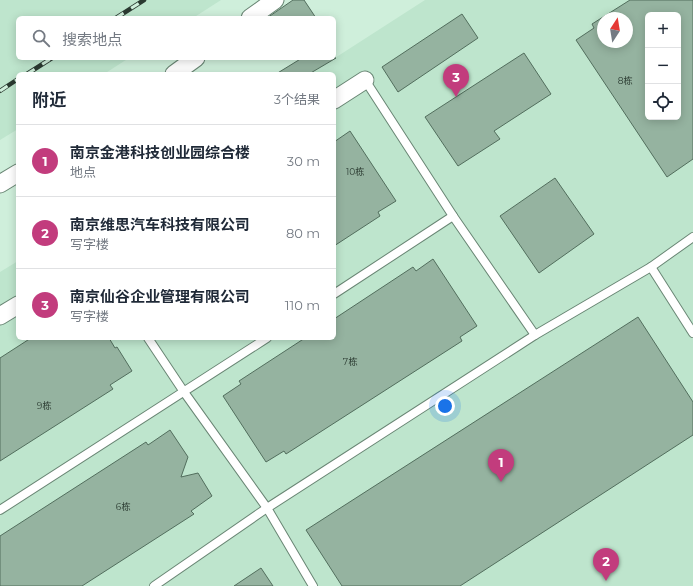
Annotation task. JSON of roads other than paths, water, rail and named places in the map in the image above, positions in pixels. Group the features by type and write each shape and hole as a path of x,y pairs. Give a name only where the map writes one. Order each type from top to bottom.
{"street":[{"path":"253,16 275,0"},
{"path":"177,72 193,60"},
{"path":"336,99 365,80"},
{"path":"0,184 16,174"},
{"path":"0,316 16,306"}],"lane":[{"path":"365,80 453,216 535,335"},
{"path":"336,293 453,216"},
{"path":"154,586 267,508 535,335 651,267 693,237"},
{"path":"651,267 693,333"},
{"path":"149,340 184,392 267,508 313,586"},
{"path":"0,510 263,340"}],"railway":[{"path":"119,16 144,0"},
{"path":"30,72 49,60"},
{"path":"0,91 16,80"}],"place":[{"name":"南京仙谷企业管理有限公司","path":"456,97"},
{"name":"南京金港科技创业园综合楼","path":"501,482"},
{"name":"南京维思汽车科技有限公司","path":"606,581"}]}
